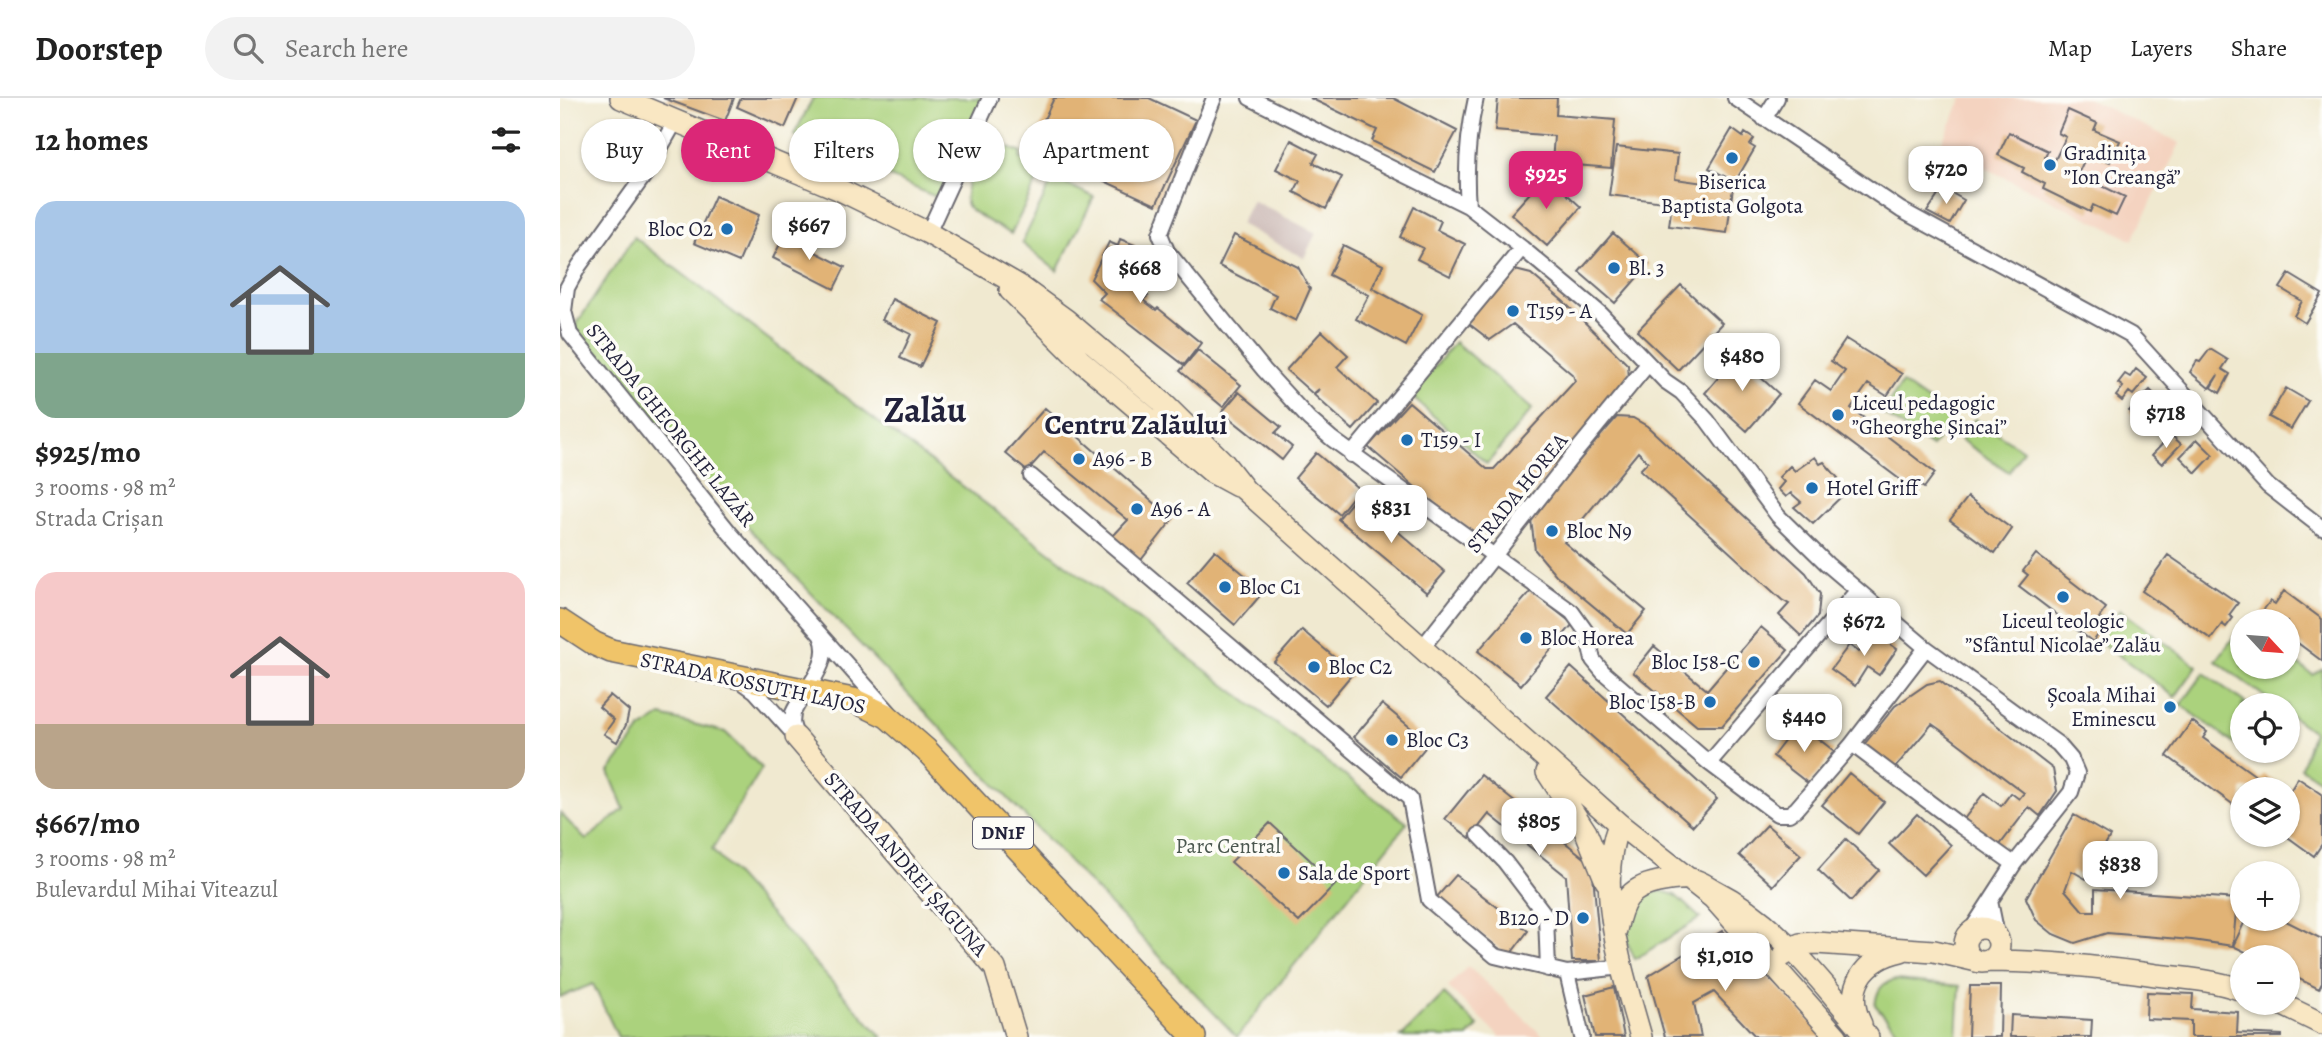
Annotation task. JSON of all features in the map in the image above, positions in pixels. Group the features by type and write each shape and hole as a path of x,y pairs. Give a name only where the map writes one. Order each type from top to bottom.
{"main road":[{"path":"621,98 838,190 928,233 1045,303 1100,348 1205,444 1245,490 1516,734 1619,824 1713,898 1837,1037"},
{"name":"STRADA KOSSUTH LAJOS","path":"560,621 611,652 853,700 887,716 906,731 1194,1037"},
{"path":"1516,734 1546,770 1586,831 1610,893"},
{"name":"STRADA ANDREI ȘAGUNA","path":"796,737 995,968 1016,1037"},
{"path":"1619,824 1611,847 1610,893 1622,967 1641,1037"},
{"path":"1616,930 1621,906 1630,894 1657,882 1692,879 1729,897 1766,925 1791,948 1867,1036"},
{"path":"1773,964 1791,948 1800,944 1934,951 1982,947 2025,961 2124,970 2230,986"},
{"path":"1867,1036 1856,1014 1854,989 1857,982 1876,961 1887,954 1907,949"},
{"path":"2300,1013 2322,1024"}],"street":[{"path":"928,233 990,98"},
{"path":"1214,98 1160,234 1167,251 1264,370 1309,419 1351,455 1572,612 1587,633 1593,660 1603,672 1709,763 1777,814 1789,814 1797,809 1852,744 1926,648"},
{"path":"1251,98 1468,206 1522,248 1601,314 1648,364 1681,392 1707,420 1778,516 1857,591 1926,648 2058,744 2071,759 2077,773 2071,792 2014,864 1990,901 1982,947"},
{"path":"1468,206 1466,180 1476,98"},
{"path":"1735,98 1901,210 2131,335 2268,486 2322,528"},
{"path":"1764,119 1777,98"},
{"name":"STRADA GHEORGHE LAZĂR","path":"676,120 646,173 567,288 564,311 570,334 730,533 906,731"},
{"path":"1351,455 1522,248"},
{"name":"STRADA HOREA","path":"1421,649 1648,364"},
{"path":"1031,476 1410,799 1429,900 1495,956 1567,973 1622,967"},
{"path":"1709,763 1857,591"},
{"path":"796,737 792,723 793,713 824,656 820,633"},
{"name":"STRADA ANDREI ȘAGUNA","path":"735,678 755,691 796,737"},
{"path":"1852,744 2014,864"},
{"path":"1479,835 1505,862 1546,915 1548,969"},
{"path":"1982,947 1990,901"},
{"path":"1567,973 1582,1037"}],"shaded area":[{"path":"1963,98 2086,98 2180,143 2133,240 1940,146"},
{"path":"1252,200 1316,233 1304,258 1240,224"},
{"path":"1468,966 1544,1037 1500,1037 1448,987"}],"green space":[{"path":"813,98 984,98 974,119 913,119 913,182 945,182 938,198 899,181 899,119 802,119"},
{"path":"1005,146 1019,152 1019,182 1037,182 1011,234 968,207 968,184 1005,182"},
{"path":"1051,182 1062,182 1094,197 1057,271 1022,243"},
{"name":"Parc Central","path":"634,237 1407,823 1237,1037 621,395 570,334"},
{"path":"1455,342 1532,409 1487,464 1411,396"},
{"path":"1902,383 1952,418 1932,447 1882,413"},
{"path":"1975,419 2023,450 2009,472 1961,440"},
{"path":"2120,610 2197,666 2175,697 2098,640"},
{"path":"2230,642 2230,671 2216,661"},
{"path":"2300,666 2313,675 2322,669 2322,781 2301,768 2313,732 2300,722 2300,693 2260,693 2241,679 2300,679"},
{"path":"2204,673 2232,693 2230,740 2181,705"},
{"path":"661,716 725,732 762,768 712,850 882,1037 618,1037 593,984 560,997 560,813 586,840 624,809 609,772 641,729"},
{"path":"1662,891 1675,895 1700,918 1635,959 1625,938 1624,913 1638,896"},
{"path":"1896,980 1960,986 1957,1037 1903,1037 1875,1005 1881,988"},
{"path":"1444,994 1478,1026 1468,1037 1401,1037"}],"building":[{"path":"663,98 734,98 726,119"},
{"path":"741,98 798,98 785,128 775,124 775,119 764,119 737,107"},
{"path":"1054,98 1149,98 1196,120 1174,167 1174,119 1044,119"},
{"path":"1310,98 1393,98 1457,131 1435,172 1372,141 1377,130"},
{"path":"1498,98 1557,98 1556,115 1615,120 1611,168 1552,163 1554,136 1495,131"},
{"name":"Gradinița ”Ion Creangă”","path":"2068,110 2097,123 2094,130 2120,141 2110,162 2088,152 2076,178 2088,184 2090,180 2125,197 2116,216 2093,205 2090,212 2043,189 2045,184 2022,172 2024,168 1998,155 2009,132 2048,151 2045,157 2054,162 2066,137 2058,133"},
{"name":"Biserica Baptista Golgota","path":"1732,129 1743,137 1745,133 1754,139 1750,145 1755,148 1735,182 1709,168"},
{"path":"1291,140 1318,154 1313,163 1342,177 1326,209 1294,192 1300,181 1276,169"},
{"path":"1616,147 1678,154 1675,179 1733,187 1727,233 1669,226 1672,203 1609,195"},
{"path":"1546,175 1581,207 1547,246 1511,214"},
{"path":"1106,182 1167,182 1156,205"},
{"path":"1943,188 1964,200 1950,224 1927,212"},
{"name":"Bloc O2","path":"715,196 759,215 739,262 694,243"},
{"path":"1414,207 1441,221 1437,230 1465,244 1450,276 1417,259 1423,248 1400,237"},
{"name":"Bl. 3","path":"1613,233 1649,264 1615,303 1579,272"},
{"path":"1234,235 1298,267 1310,289 1296,321 1270,308 1276,295 1219,266"},
{"path":"784,236 845,267 834,289 773,258"},
{"path":"1120,239 1135,245 1120,274 1148,296 1143,300 1156,310 1158,308 1201,343 1184,365 1099,299 1105,293 1091,279 1109,242 1118,246"},
{"path":"1343,245 1383,265 1372,288 1422,315 1406,346 1356,319 1369,295 1329,275"},
{"path":"1507,268 1531,274 1563,301 1628,365 1629,379 1608,408 1502,529 1476,534 1447,514 1368,447 1409,402 1487,469 1494,469 1575,381 1573,375 1513,324 1490,340 1464,320"},
{"path":"2289,274 2322,294 2305,323 2294,316 2302,301 2280,288"},
{"path":"1681,285 1722,323 1678,370 1637,331"},
{"path":"892,299 941,323 920,367 900,358 911,334 882,320"},
{"path":"1322,331 1348,355 1337,367 1377,403 1353,430 1314,395 1319,389 1313,394 1286,370"},
{"name":"Liceul pedagogic ”Gheorghe Șincai”","path":"1846,339 1902,374 1887,396 1868,384 1851,408 1935,473 1924,488 1918,484 1914,490 1798,403 1815,380 1831,391 1845,371 1831,361"},
{"path":"2210,349 2228,360 2222,369 2230,374 2220,393 2211,387 2218,375 2209,388 2190,372"},
{"path":"1198,350 1241,385 1223,407 1180,371"},
{"path":"1737,356 1779,394 1747,431 1705,393"},
{"path":"2136,369 2147,378 2133,395 2129,392 2122,401 2116,396 2123,387 2118,383 2125,374 2130,377"},
{"path":"2286,388 2308,401 2291,429 2269,417"},
{"path":"2150,390 2166,406 2145,427 2129,411"},
{"path":"1239,392 1281,427 1275,433 1292,447 1282,460 1222,412"},
{"path":"1045,408 1173,519 1141,560 1112,537 1128,520 1064,467 1044,452 1027,471 1005,453"},
{"path":"1617,417 1633,418 1647,426 1806,573 1820,594 1818,616 1801,636 1779,615 1789,604 1640,470 1648,462 1638,452 1564,542 1646,611 1627,634 1556,575 1535,550 1531,520"},
{"path":"2171,435 2181,444 2162,464 2152,455"},
{"path":"2197,439 2213,455 2196,473 2180,457"},
{"path":"1316,453 1359,489 1339,514 1295,478"},
{"path":"1815,457 1820,464 1824,462 1838,478 1835,482 1846,492 1813,524 1794,507 1801,502 1791,493 1786,497 1778,489 1784,482 1779,477 1790,466 1795,471"},
{"path":"1357,496 1445,572 1427,593 1338,519"},
{"path":"1968,497 2012,529 1995,553 1950,520"},
{"name":"Bloc C1","path":"1215,550 1264,591 1235,625 1187,583"},
{"name":"Liceul teologic ”Sfântul Nicolae” Zalău","path":"2036,554 2106,608 2099,618 2106,623 2093,642 2019,586 2028,575 2023,571"},
{"path":"2168,555 2238,603 2230,609 2230,622 2226,627 2222,624 2211,639 2142,591"},
{"name":"Bloc Horea","path":"1531,591 1573,624 1521,685 1478,651"},
{"path":"2284,591 2322,619 2322,661 2300,645 2300,609 2264,609 2270,601 2275,604"},
{"path":"1761,627 1788,650 1722,726 1697,726 1633,672 1654,646 1707,690"},
{"name":"Bloc C2","path":"1302,630 1353,673 1326,705 1274,662"},
{"path":"1870,630 1897,649 1879,675 1867,667 1855,686 1831,669 1849,645 1859,652 1864,646 1861,642"},
{"path":"1571,667 1717,799 1693,826 1546,696"},
{"path":"1940,681 2053,769 2057,791 2040,816 2029,807 1999,846 1964,819 1984,793 2001,806 2011,793 2019,799 2024,793 1942,731 1932,724 1893,770 1863,746 1895,706 1927,684"},
{"path":"610,695 629,711 626,725 617,742 604,734 614,720 599,707"},
{"name":"Bloc C3","path":"1382,704 1429,743 1401,777 1354,737"},
{"name":"Școala Mihai Eminescu","path":"2192,721 2207,732 2203,738 2230,757 2230,763 2238,763 2257,777 2230,777 2230,802 2167,756"},
{"path":"1798,723 1834,751 1809,784 1773,756"},
{"path":"1849,773 1884,802 1858,834 1822,805"},
{"path":"1481,775 1592,864 1601,961 1572,961 1566,876 1489,814 1470,838 1445,819"},
{"path":"2300,779 2322,794 2322,844 2314,856 2300,846"},
{"path":"1917,814 1951,845 1923,875 1889,844"},
{"path":"2074,815 2110,836 2086,879 2072,871 2065,890 2083,911 2095,911 2095,889 2230,899 2230,931 2234,931 2233,945 2107,933 2075,943 2053,934 2036,920 2026,898"},
{"name":"Sala de Sport","path":"1270,823 1336,884 1299,922 1231,862"},
{"path":"1767,825 1801,855 1773,886 1739,855"},
{"path":"1846,839 1879,870 1851,901 1818,870"},
{"path":"1456,875 1528,931 1509,956 1435,899"},
{"path":"2300,928 2322,939 2322,983 2319,989 2300,980 2300,945 2233,945 2240,931 2300,931"},
{"path":"1722,931 1826,1037 1756,1037 1714,992 1694,1003 1701,1037 1665,1037 1648,976"},
{"path":"1970,986 2001,986 2000,1037 1968,1037"},
{"path":"1614,987 1624,1037 1595,1037 1585,995"},
{"path":"2147,992 2193,994 2192,1009 2230,1011 2230,1015 2238,1015 2237,1033 2282,1037 2191,1037 2191,1021 2146,1019"},
{"path":"2011,1015 2092,1020 2091,1037 2010,1037"}],"place":[{"name":"Biserica Baptista Golgota","path":"1732,158"},
{"name":"Gradinița ”Ion Creangă”","path":"2050,165"},
{"name":"Bloc O2","path":"727,229"},
{"name":"Bl. 3","path":"1614,268"},
{"name":"T159 - A","path":"1513,311"},
{"name":"Liceul pedagogic ”Gheorghe Șincai”","path":"1838,415"},
{"name":"T159 - I","path":"1407,440"},
{"name":"A96 - B","path":"1079,459"},
{"name":"Hotel Griff","path":"1812,488"},
{"name":"A96 - A","path":"1137,509"},
{"name":"Bloc N9","path":"1552,531"},
{"name":"Bloc C1","path":"1225,587"},
{"name":"Liceul teologic ”Sfântul Nicolae” Zalău","path":"2063,597"},
{"name":"Bloc Horea","path":"1526,638"},
{"name":"Bloc I58-C","path":"1754,662"},
{"name":"Bloc C2","path":"1314,667"},
{"name":"Bloc I58-B","path":"1710,702"},
{"name":"Școala Mihai Eminescu","path":"2170,707"},
{"name":"Bloc C3","path":"1392,740"},
{"name":"Sala de Sport","path":"1284,873"},
{"name":"B120 - D","path":"1583,918"}],"district":[{"name":"Zalău","path":"925,410"},
{"name":"Centru Zalăului","path":"1136,425"}]}
